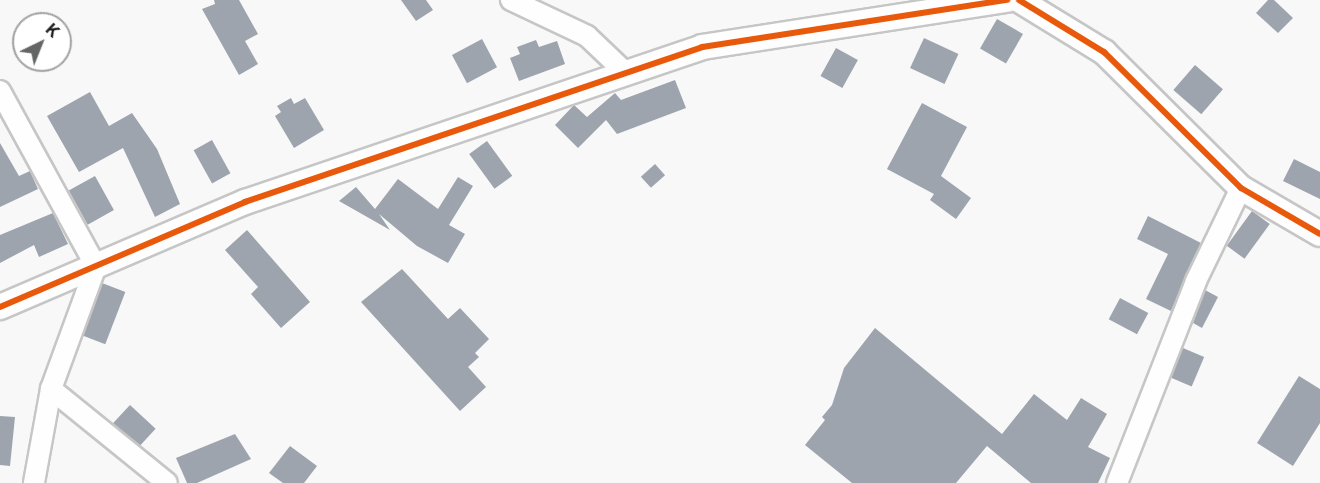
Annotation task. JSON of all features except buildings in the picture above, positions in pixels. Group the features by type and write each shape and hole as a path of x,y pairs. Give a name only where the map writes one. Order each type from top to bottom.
{"street":[{"path":"511,0 587,36 626,73"},
{"path":"0,307 245,202 702,47 1007,0"},
{"path":"1019,0 1104,52 1241,188 1320,234"},
{"path":"0,91 96,266 51,389 33,483"},
{"path":"1117,483 1196,281 1241,188"},
{"path":"51,389 167,483"}],"cycle path":[{"path":"0,307 245,202 702,47 1007,0"},
{"path":"1019,0 1104,52 1241,188 1320,234"}]}
